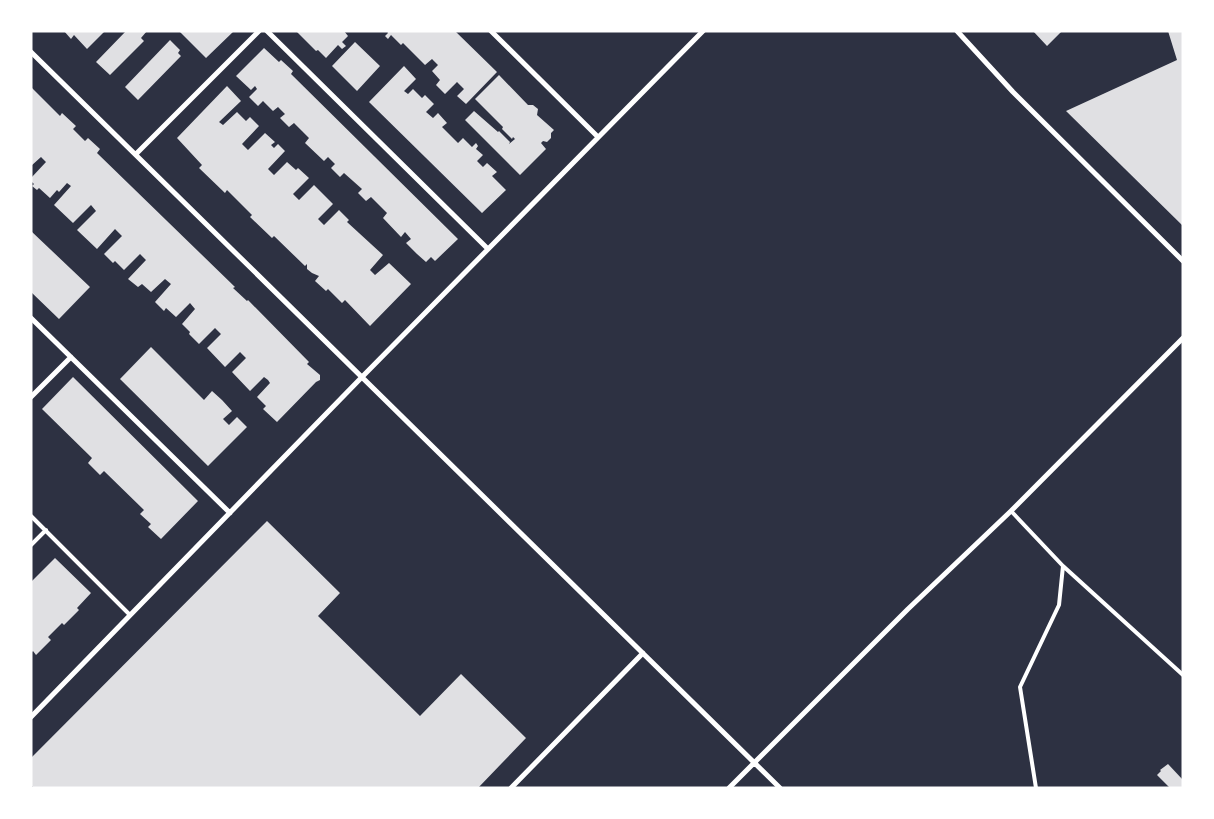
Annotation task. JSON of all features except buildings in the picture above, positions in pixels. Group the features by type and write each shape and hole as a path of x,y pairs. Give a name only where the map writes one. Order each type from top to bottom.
{"street":[{"path":"136,154 259,31"},
{"path":"267,31 488,249"},
{"path":"491,31 598,137"},
{"path":"31,717 703,31"},
{"path":"957,31 1013,92 1183,261"},
{"path":"31,52 780,788"},
{"path":"31,318 230,513"},
{"path":"729,788 908,609 1011,511 1183,338"},
{"path":"31,397 71,357"},
{"path":"510,788 643,653"}],"lane":[{"path":"1011,511 1063,566 1183,675"},
{"path":"31,516 130,615"},
{"path":"31,545 46,530"},
{"path":"1036,788 1020,688 1059,605 1063,566"}]}
